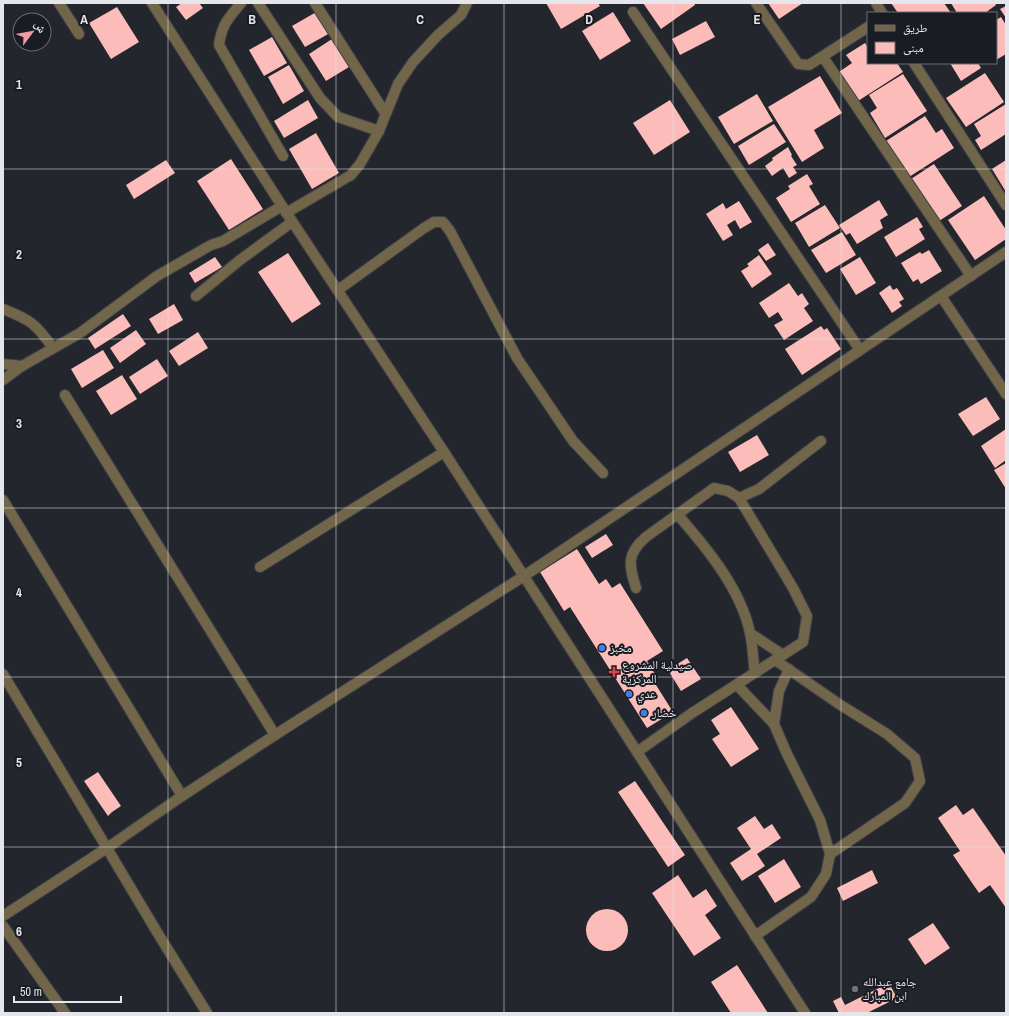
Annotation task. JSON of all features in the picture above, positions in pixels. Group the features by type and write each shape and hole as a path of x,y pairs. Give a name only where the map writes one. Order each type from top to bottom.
{"street":[{"path":"59,3 79,34"},
{"path":"152,3 284,210 444,452 805,1013"},
{"path":"241,3 227,20 221,31 219,45 283,156"},
{"path":"258,3 320,98 338,117 379,131"},
{"path":"315,3 385,113"},
{"path":"3,380 22,366 80,333 157,276 211,245 223,241 351,175 360,164 379,131 398,84 413,62 438,35 461,15 467,3"},
{"path":"756,3 798,64 809,65 867,28"},
{"path":"876,3 881,12"},
{"path":"633,12 860,350"},
{"path":"822,57 971,276"},
{"path":"915,64 1006,205"},
{"path":"196,296 240,260 292,222"},
{"path":"338,290 424,228 434,222 442,222 450,231 517,358 573,441 603,473"},
{"path":"3,916 275,735 524,576 1006,252"},
{"path":"941,296 1006,394"},
{"path":"3,309 30,320 39,328 53,348"},
{"path":"3,364 22,366"},
{"path":"65,395 275,735"},
{"path":"739,498 759,489 821,441"},
{"path":"260,567 444,452"},
{"path":"636,588 630,567 632,554 639,543 714,488 728,491 739,498 793,588 807,616 803,642 692,713 637,752"},
{"path":"3,500 182,796"},
{"path":"677,514 706,547 737,595 750,634 755,673"},
{"path":"750,634 779,657 789,669 839,704 887,734 915,758 920,781 904,803 830,854"},
{"path":"774,724 778,691 789,669"},
{"path":"3,674 156,932 207,1013"},
{"path":"737,685 774,724 787,754 820,820 830,854 826,874 811,897 755,936"},
{"path":"3,926 65,1013"}],"building":[{"path":"182,3 199,3 203,8 186,20 176,7"},
{"path":"546,3 598,3 600,6 561,29"},
{"path":"643,3 694,3 695,5 661,29"},
{"path":"768,3 803,3 779,19"},
{"path":"891,3 944,3 950,12 897,12"},
{"path":"951,3 995,3 996,5 986,12 956,12"},
{"path":"1006,6 1006,18 1000,9"},
{"path":"117,7 139,42 111,59 89,23"},
{"path":"318,11 330,33 305,47 292,26"},
{"path":"613,12 631,41 600,60 582,31"},
{"path":"1001,17 1006,25 1006,54 997,59 997,19"},
{"path":"706,21 715,37 680,55 672,39"},
{"path":"272,37 287,63 264,76 249,50"},
{"path":"332,39 349,67 326,81 309,54"},
{"path":"865,43 867,46 867,64 898,64 903,72 858,101 839,72 852,63 846,55"},
{"path":"951,64 979,64 981,68 961,81"},
{"path":"289,65 304,91 283,104 268,77"},
{"path":"985,73 1004,102 966,127 946,98"},
{"path":"903,74 927,111 885,138 870,113 877,108 869,95"},
{"path":"820,76 842,113 814,130 824,148 802,162 768,107"},
{"path":"757,94 773,121 734,144 718,117"},
{"path":"308,100 318,118 284,138 274,121"},
{"path":"670,100 690,132 654,155 633,123"},
{"path":"1006,104 1006,134 981,150 975,140 981,136 974,124"},
{"path":"925,116 936,133 942,129 954,148 909,177 886,141"},
{"path":"774,124 786,142 749,165 738,146"},
{"path":"316,133 339,173 312,189 289,149"},
{"path":"788,147 792,155 791,156 797,165 793,167 797,173 789,178 783,168 772,176 765,166 773,160 772,158"},
{"path":"231,159 263,209 229,230 197,181"},
{"path":"166,160 175,173 134,199 126,185"},
{"path":"1006,160 1006,192 992,169"},
{"path":"934,164 962,206 939,221 911,179"},
{"path":"807,174 813,184 809,186 820,204 791,222 776,198 790,189 788,186"},
{"path":"984,196 1006,230 1006,239 975,260 948,220"},
{"path":"879,200 888,215 880,220 883,228 857,244 850,233 846,235 839,225"},
{"path":"739,201 752,222 740,229 735,220 727,225 733,235 723,241 706,214 723,203 726,209"},
{"path":"825,205 840,228 809,247 795,223"},
{"path":"917,217 923,227 919,229 925,239 896,257 884,237"},
{"path":"842,232 856,255 826,273 811,250"},
{"path":"768,243 776,255 766,261 758,250"},
{"path":"929,250 942,271 921,284 918,279 913,282 901,263 920,252 922,254"},
{"path":"288,253 321,304 292,323 258,272"},
{"path":"759,255 772,274 752,288 741,271 749,266 747,264"},
{"path":"215,257 222,267 195,283 189,273"},
{"path":"860,257 876,283 856,295 840,269"},
{"path":"789,283 798,296 802,293 809,304 804,308 813,321 784,340 774,325 783,320 778,312 769,318 759,303"},
{"path":"890,285 893,290 897,288 904,299 899,302 902,306 892,313 879,293"},
{"path":"174,304 183,320 158,334 149,319"},
{"path":"123,314 131,326 95,349 88,338"},
{"path":"821,326 824,330 827,328 841,349 802,375 785,349"},
{"path":"136,330 146,344 120,363 110,348"},
{"path":"198,332 208,348 179,366 169,351"},
{"path":"103,350 114,368 82,388 71,369"},
{"path":"157,359 168,376 140,394 129,377"},
{"path":"122,375 137,399 111,415 96,391"},
{"path":"986,397 1000,419 973,436 958,414"},
{"path":"1006,429 1006,460 995,468 981,446"},
{"path":"757,435 769,455 740,472 728,452"},
{"path":"1006,463 1006,489 994,470"},
{"path":"606,534 613,545 592,558 585,547"},
{"path":"577,549 599,584 606,579 612,588 620,583 663,651 647,661 655,674 651,677 673,712 647,728 570,607 564,611 540,572"},
{"path":"687,658 701,679 681,691 668,670"},
{"path":"731,707 759,749 731,767 712,739 720,734 711,720"},
{"path":"98,772 121,806 108,816 84,781"},
{"path":"635,781 685,855 668,867 618,792"},
{"path":"956,805 963,815 973,808 1006,856 1006,908 990,885 979,893 953,855 960,851 938,818"},
{"path":"755,816 764,829 772,824 781,838 757,854 765,866 742,881 730,863 751,849 737,828"},
{"path":"784,859 801,887 775,903 758,876"},
{"path":"872,870 878,883 843,901 837,888"},
{"path":"678,875 693,898 706,889 717,906 705,915 721,938 694,956 652,893"},
{"path":"607,909 622,915 628,930 622,945 607,951 592,945 586,930 592,915"},
{"path":"933,923 950,948 925,965 908,939"},
{"path":"737,965 768,1013 731,1013 711,982"},
{"path":"889,983 897,998 867,1013 839,1013 833,1001 841,997 845,1005"}],"place":[{"name":"مخبز","path":"602,648"},
{"name":"صيدلية المشروع المركزية","path":"614,672"},
{"name":"عدي","path":"629,694"},
{"name":"خضار","path":"644,713"},
{"name":"جامع عبدالله ابن المبارك","path":"855,989"}]}
